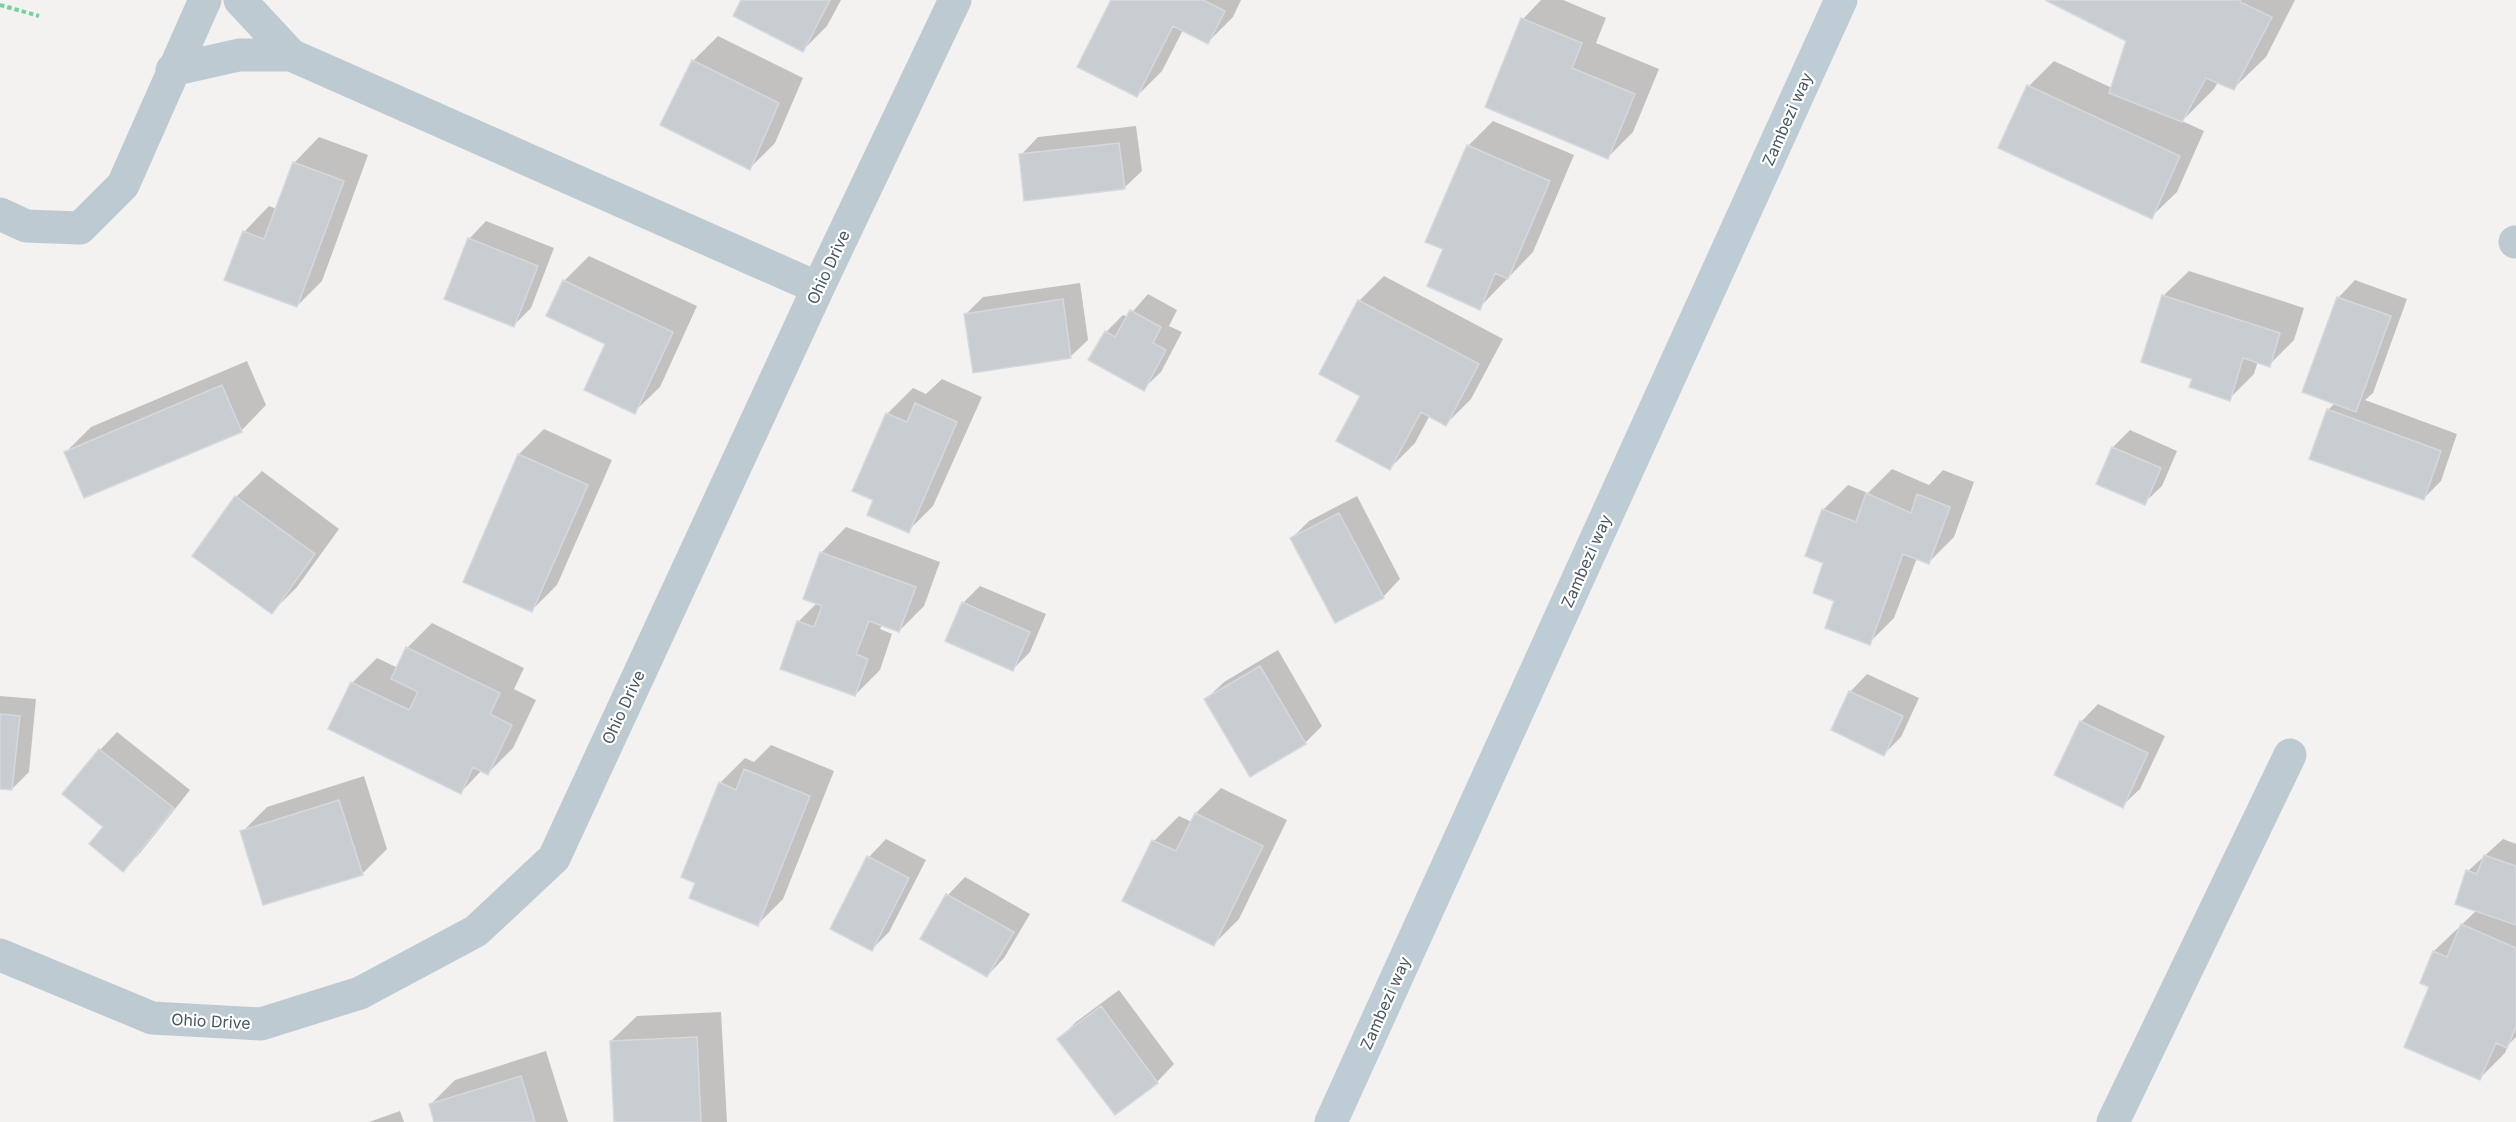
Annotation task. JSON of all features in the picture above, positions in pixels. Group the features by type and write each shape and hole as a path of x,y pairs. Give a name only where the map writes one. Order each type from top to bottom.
{"main road":[{"name":"Zambezi way","path":"1331,1122 1841,0"}],"street":[{"path":"0,214 26,226 80,228 123,185 172,70 205,0"},
{"path":"240,0 291,55 818,288"},
{"name":"Ohio Drive","path":"0,956 152,1018 261,1024 360,993 476,931 554,858 818,288 955,0"},
{"path":"172,70 239,55 291,55"},
{"path":"2113,1122 2290,755"}],"path":[{"path":"0,5 39,16"}],"building":[{"path":"741,0 830,0 803,52 733,16"},
{"path":"1111,0 1203,0 1225,11 1208,44 1173,26 1137,97 1077,67"},
{"path":"2045,0 2241,0 2240,2 2272,17 2234,90 2206,78 2182,122 2109,93 2126,41"},
{"path":"1521,18 1582,43 1572,68 1635,94 1608,159 1485,107"},
{"path":"692,60 779,103 750,170 660,125"},
{"path":"2027,85 2180,156 2152,219 1998,148"},
{"path":"1119,143 1125,189 1024,201 1019,154"},
{"path":"1467,145 1550,181 1508,279 1495,273 1480,310 1427,286 1443,249 1425,242"},
{"path":"293,162 344,181 297,307 224,280 243,231 264,239"},
{"path":"468,238 538,266 514,327 444,299"},
{"path":"563,280 673,332 635,414 584,390 605,344 546,316"},
{"path":"2162,295 2280,333 2270,367 2243,358 2230,401 2189,387 2192,379 2141,362"},
{"path":"2337,297 2391,316 2356,412 2302,392"},
{"path":"1063,299 1071,358 973,373 964,314"},
{"path":"1358,300 1479,364 1446,426 1421,412 1390,470 1336,441 1360,396 1319,374"},
{"path":"1130,310 1161,327 1153,343 1166,350 1144,391 1088,360 1105,331 1115,337"},
{"path":"222,385 242,432 84,498 64,452"},
{"path":"915,403 957,422 909,533 867,515 873,500 852,491 886,413 907,422"},
{"path":"2327,409 2441,451 2424,500 2309,459"},
{"path":"2112,447 2161,468 2145,505 2096,484"},
{"path":"518,454 588,485 532,612 463,582"},
{"path":"1866,493 1911,513 1917,494 1950,507 1929,564 1903,554 1870,645 1825,628 1834,601 1813,593 1823,563 1805,556 1822,509 1856,522"},
{"path":"235,496 315,554 272,614 192,556"},
{"path":"1339,513 1384,598 1335,623 1290,538"},
{"path":"820,552 916,587 899,632 869,621 856,654 868,659 855,696 780,669 797,621 814,627 822,606 803,599"},
{"path":"962,602 1030,632 1013,671 945,641"},
{"path":"406,647 500,693 490,714 512,725 488,775 473,767 461,794 328,729 351,682 409,710 418,692 391,679"},
{"path":"1260,666 1306,744 1250,777 1204,699"},
{"path":"1849,691 1903,716 1884,756 1831,730"},
{"path":"0,714 20,716 12,790 0,789"},
{"path":"2080,721 2148,753 2123,808 2054,775"},
{"path":"99,749 174,808 123,872 89,844 103,827 62,794"},
{"path":"744,769 810,796 758,926 689,898 695,883 681,877 719,782 736,790"},
{"path":"339,800 363,875 263,905 240,831"},
{"path":"1195,813 1263,846 1214,946 1122,901 1152,840 1176,851"},
{"path":"2484,855 2516,866 2516,925 2455,904 2466,870 2477,874"},
{"path":"867,856 909,878 872,951 830,929"},
{"path":"946,894 1014,932 987,977 920,939"},
{"path":"2461,924 2516,948 2516,1027 2507,1048 2496,1043 2480,1080 2404,1047 2429,987 2420,983 2433,951 2447,957"},
{"path":"1101,1006 1158,1083 1115,1115 1057,1039"},
{"path":"697,1037 701,1122 614,1122 610,1041"},
{"path":"521,1076 535,1122 434,1122 429,1104"}]}
